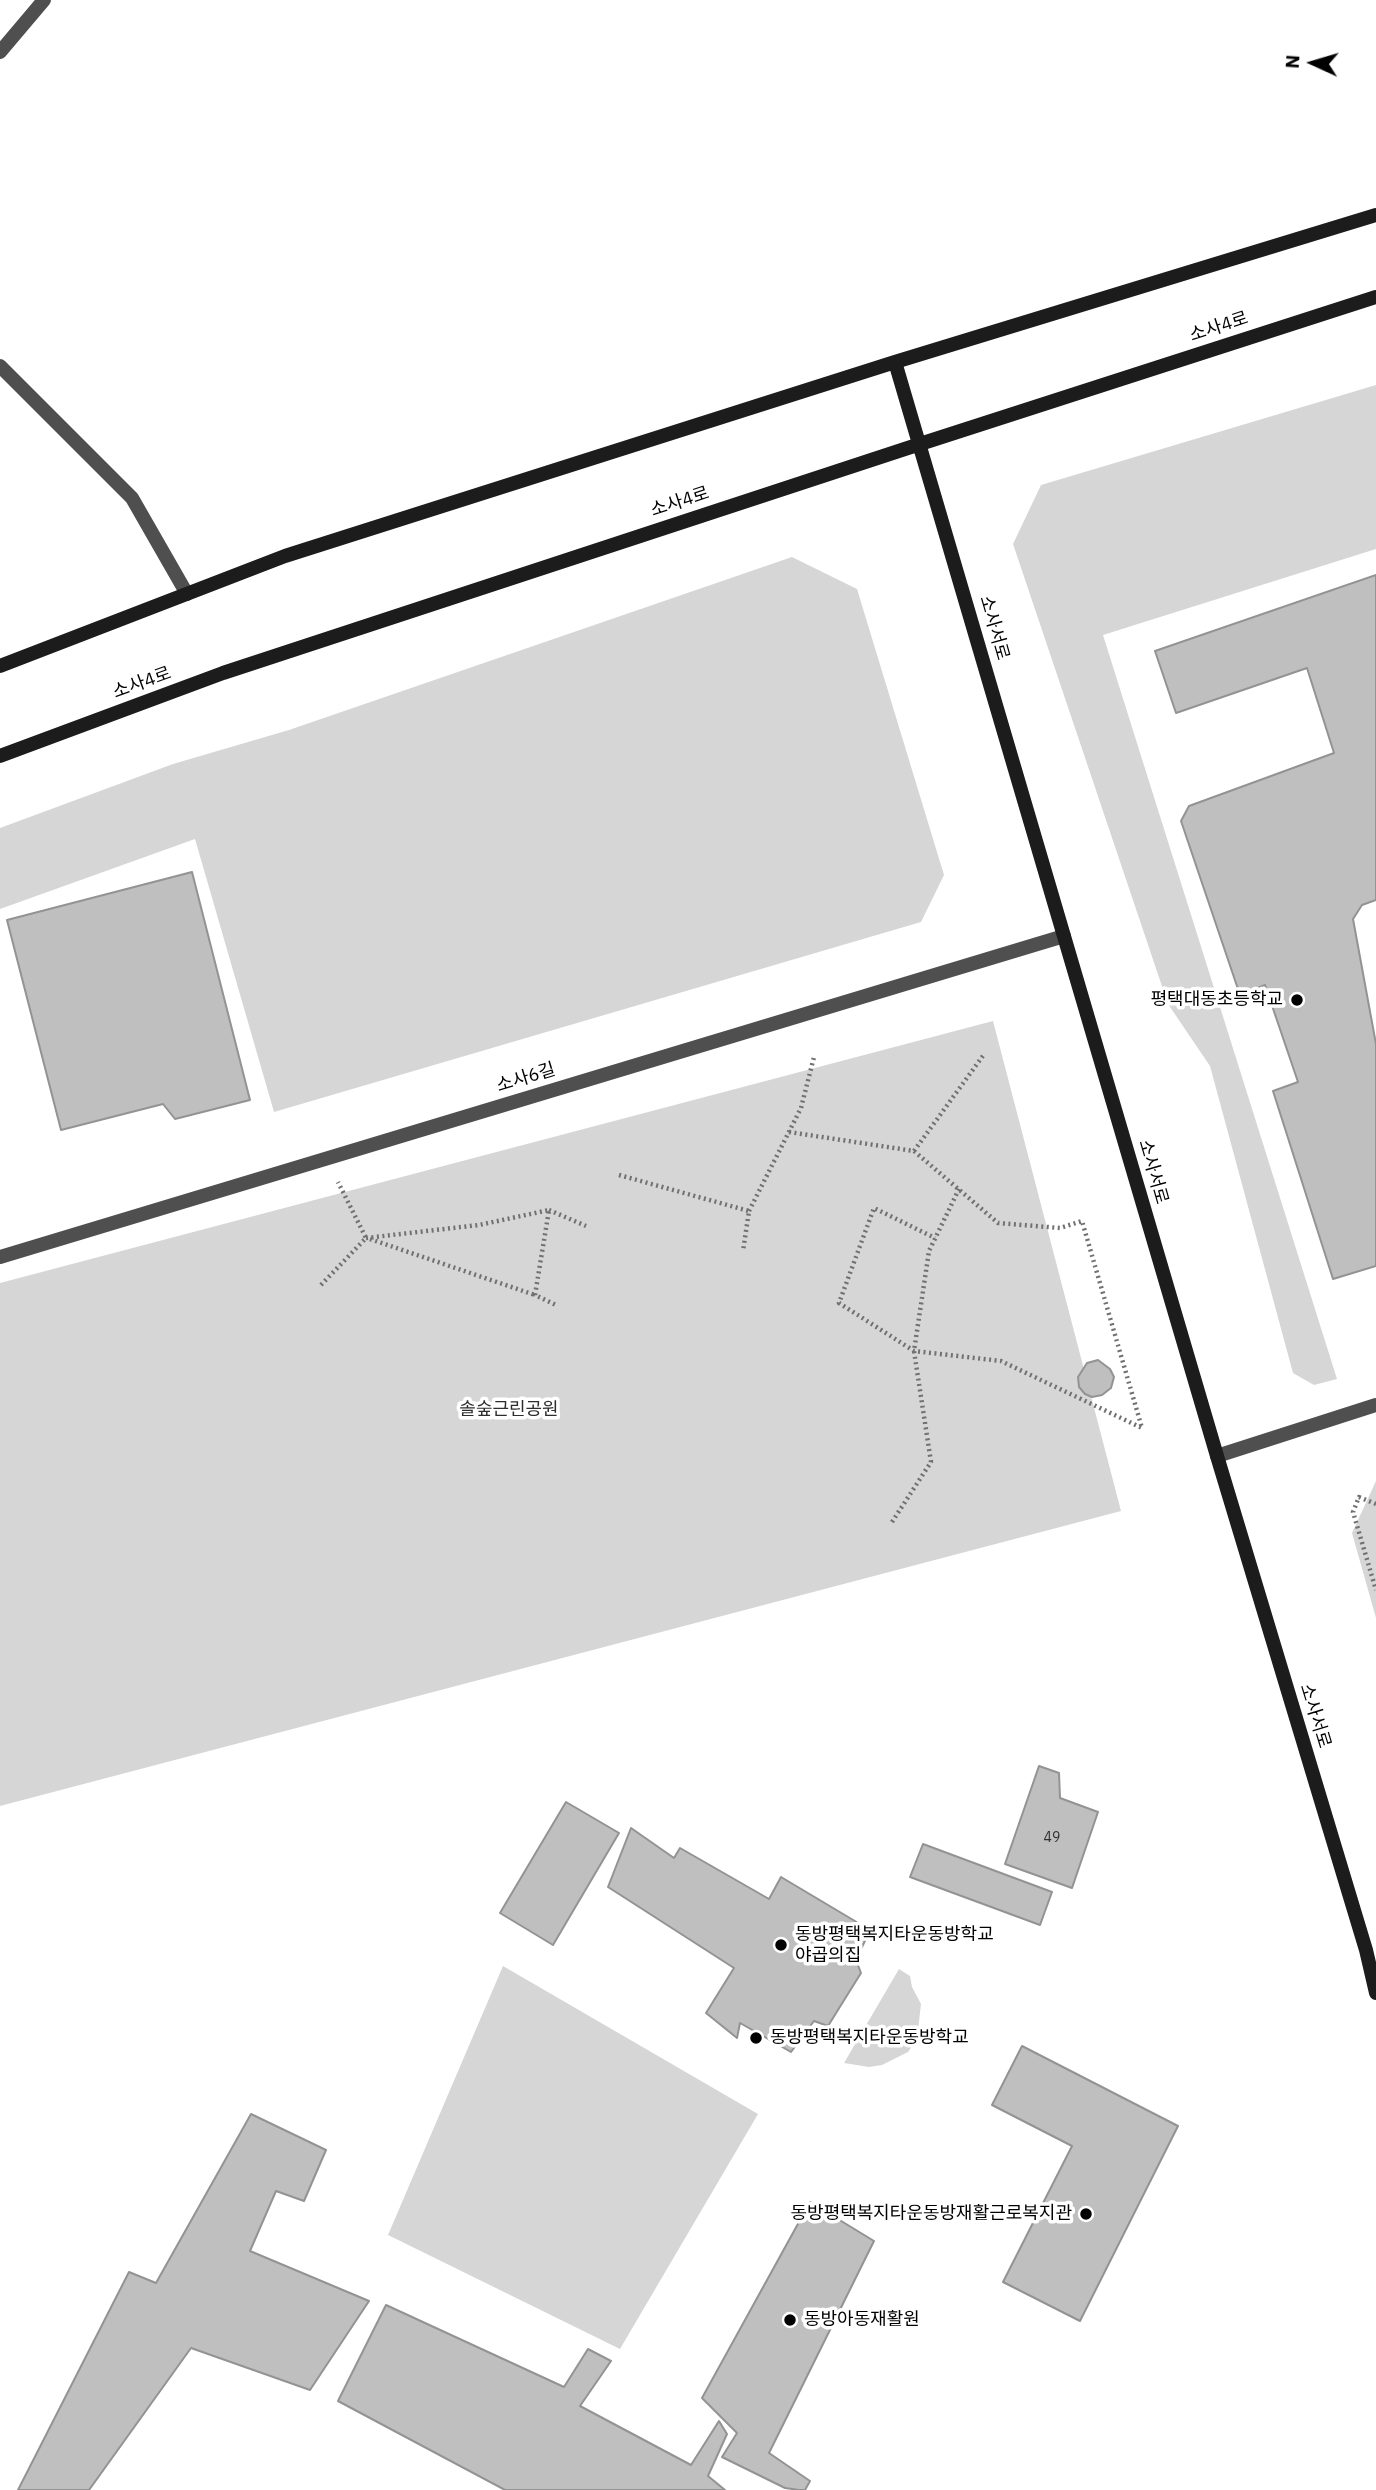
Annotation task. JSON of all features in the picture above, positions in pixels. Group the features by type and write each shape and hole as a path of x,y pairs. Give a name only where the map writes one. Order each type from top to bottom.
{"main road":[{"path":"0,666 299,552 895,362 1376,215"},
{"name":"소사4로","path":"0,756 223,673 919,443 1376,297"},
{"name":"소사서로","path":"895,362 1217,1457 1366,1950 1376,1993"}],"street":[{"path":"0,52 44,0"},
{"path":"0,366 132,498 187,594"},
{"name":"소사6길","path":"0,1257 1064,936"},
{"path":"1217,1457 1376,1405"}],"path":[{"path":"914,1151 985,1053"},
{"path":"743,1251 750,1211 801,1108 814,1057"},
{"path":"789,1132 914,1151 998,1223 1060,1228 1082,1221 1142,1428 1001,1361 914,1351 839,1303 874,1208 935,1238"},
{"path":"334,1175 366,1238 535,1295 558,1306"},
{"path":"618,1175 750,1211"},
{"path":"892,1522 931,1462 914,1351 929,1251 959,1189"},
{"path":"535,1295 549,1210"},
{"path":"321,1285 366,1238 479,1225 549,1210 586,1226"},
{"path":"1376,1504 1359,1497 1353,1512 1376,1590"}],"green space":[{"path":"1376,385 1376,549 1103,635 1337,1379 1314,1385 1293,1373 1210,1066 1168,1004 1013,544 1041,485"},
{"path":"792,557 857,589 944,875 921,922 274,1112 195,839 0,909 0,828 173,764 289,730"},
{"name":"솔숲근린공원","path":"993,1021 1121,1511 0,1806 0,1283"},
{"path":"1376,1481 1376,1618 1352,1533"},
{"path":"503,1966 758,2114 620,2349 388,2235"},
{"path":"899,1969 910,1976 912,1987 921,2004 917,2039 908,2052 882,2065 869,2067 844,2063"}],"building":[{"name":"평택대동초등학교","path":"1376,575 1376,900 1362,905 1353,919 1376,1044 1376,1266 1333,1279 1273,1091 1298,1082 1265,985 1240,995 1181,821 1189,806 1334,753 1307,668 1176,713 1155,651"},
{"path":"192,872 250,1100 175,1119 163,1104 61,1130 7,920"},
{"path":"1098,1360 1110,1369 1114,1377 1111,1388 1102,1395 1092,1397 1079,1387 1078,1377 1087,1363"},
{"path":"1039,1766 1059,1773 1060,1798 1098,1812 1072,1888 1005,1864"},
{"path":"566,1802 619,1833 553,1945 500,1913"},
{"name":"동방평택복지타운동방학교 야곱의집","path":"631,1828 674,1858 680,1848 769,1899 781,1877 870,1930 856,1960 861,1973 828,2026 814,2021 791,2052 740,2023 737,2038 706,2013 734,1968 608,1887"},
{"path":"923,1844 1052,1892 1040,1925 910,1877"},
{"name":"동방평택복지타운동방재활근로복지관","path":"1022,2046 1178,2126 1080,2321 1003,2282 1072,2146 992,2105"},
{"path":"251,2114 326,2150 304,2201 276,2191 250,2251 369,2301 310,2390 191,2348 89,2490 18,2490 129,2272 156,2283"},
{"name":"동방아동재활원","path":"810,2202 874,2241 769,2453 810,2481 805,2490 799,2490 785,2488 722,2457 737,2433 702,2398"},
{"path":"386,2305 564,2387 588,2349 611,2361 580,2406 691,2465 719,2421 727,2434 708,2476 725,2490 505,2490 338,2401"}],"place":[{"name":"평택대동초등학교","path":"1297,1000"},
{"name":"동방평택복지타운동방학교 야곱의집","path":"781,1945"},
{"name":"동방평택복지타운동방학교","path":"756,2038"},
{"name":"동방평택복지타운동방재활근로복지관","path":"1086,2214"},
{"name":"동방아동재활원","path":"790,2320"}]}
